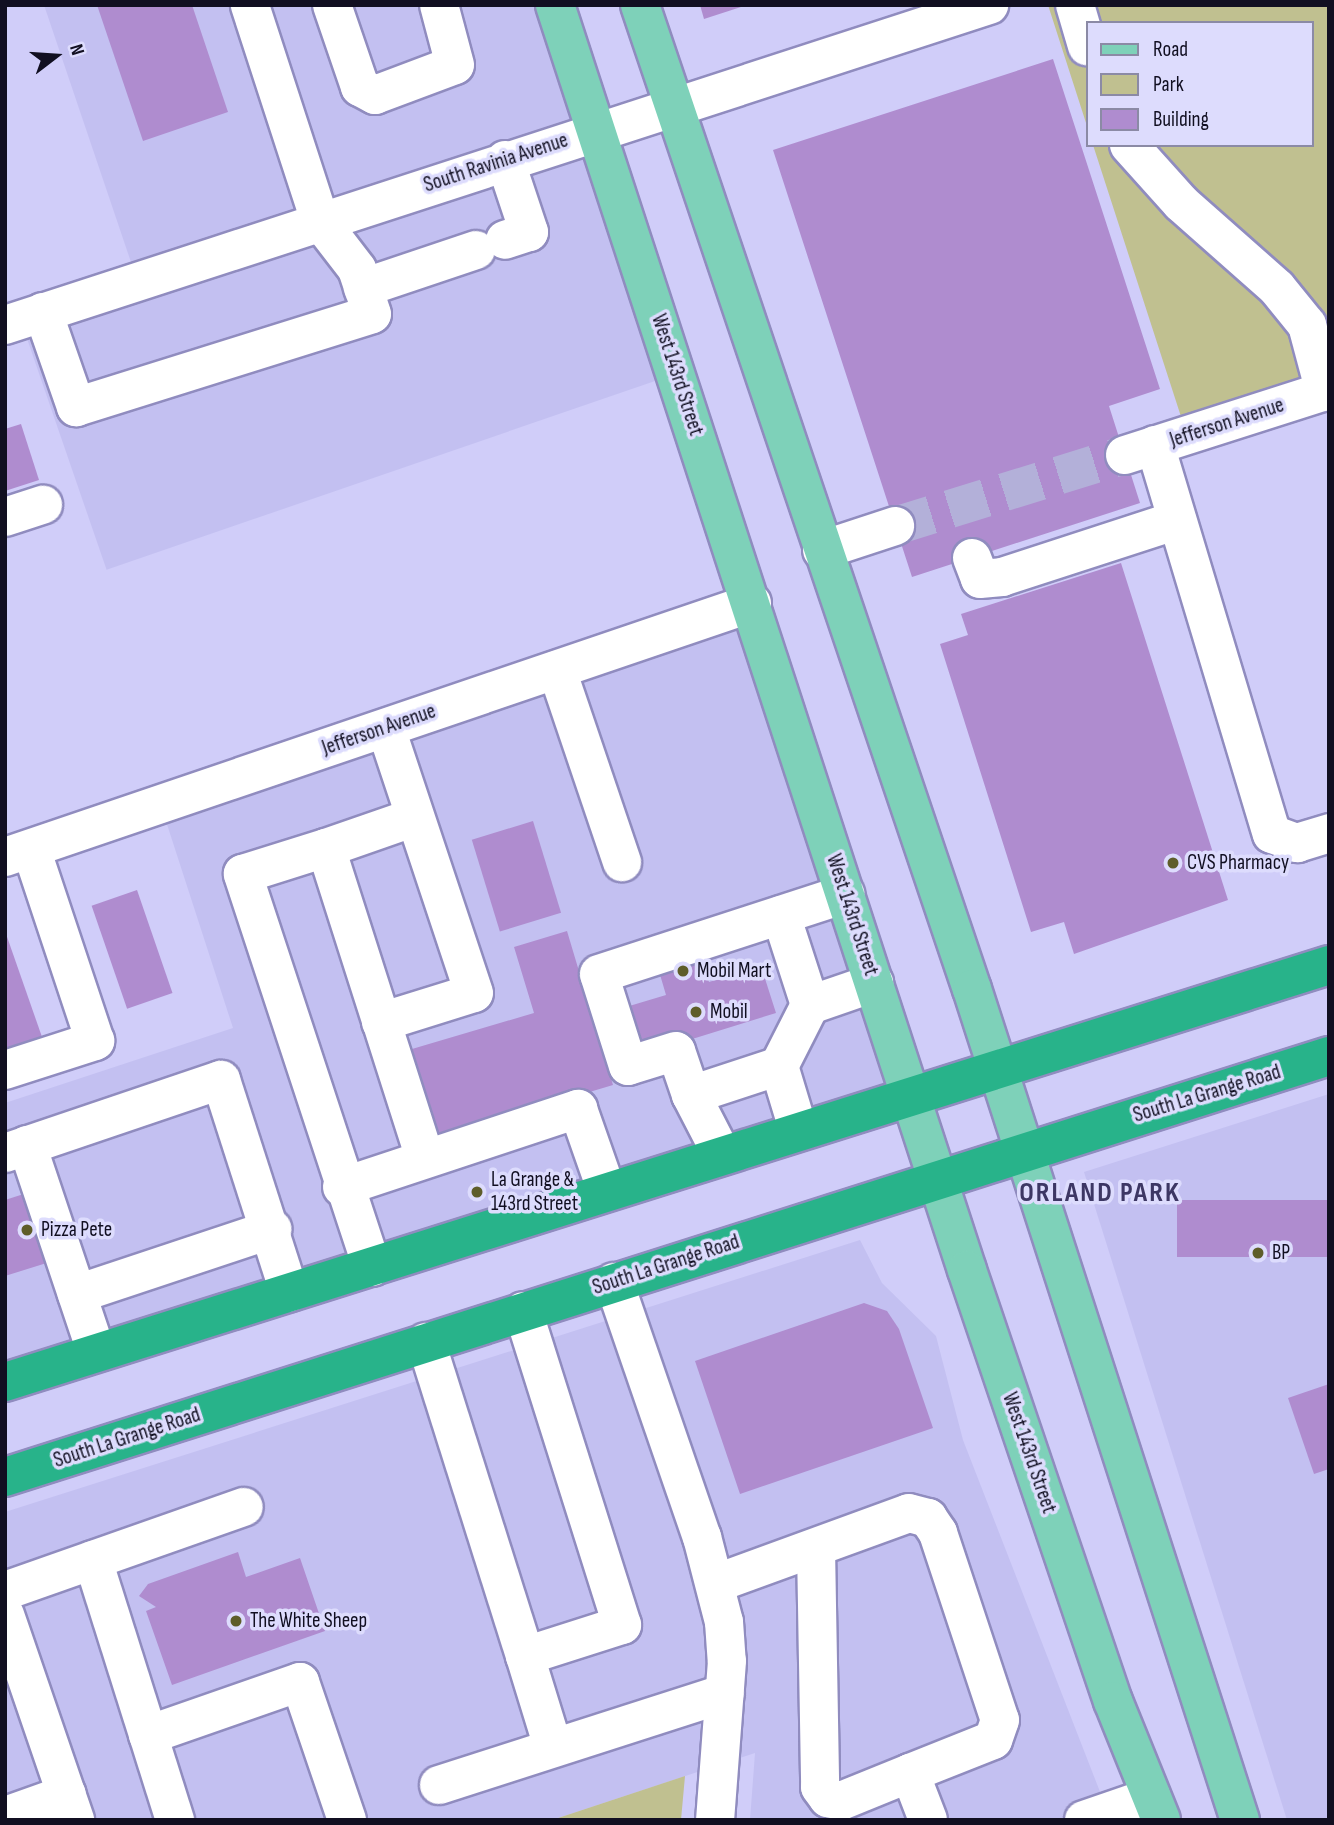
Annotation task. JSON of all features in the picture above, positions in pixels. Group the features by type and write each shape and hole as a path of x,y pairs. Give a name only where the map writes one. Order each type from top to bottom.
{"highway":[{"path":"5,1382 96,1351 372,1267 606,1189 998,1070 1329,965"},
{"name":"South La Grange Road","path":"5,1477 939,1177 1329,1056"}],"main road":[{"name":"West 143rd Street","path":"555,5 1079,1604 1156,1808"},
{"path":"640,5 998,1070 1240,1820"}],"street":[{"path":"43,312 76,407 372,314 357,269 320,221 250,5"},
{"path":"332,5 360,87 375,95 455,65 439,5"},
{"name":"South Ravinia Avenue","path":"5,325 595,130 989,5"},
{"path":"1075,5 1086,43"},
{"path":"1131,147 1181,203 1277,288 1307,326 1327,391"},
{"path":"363,288 529,232 505,160"},
{"name":"Jefferson Avenue","path":"1177,520 1140,450 1327,391"},
{"path":"5,517 43,506"},
{"path":"972,558 980,579 1002,577 1177,520 1272,834 1297,843 1329,833"},
{"path":"822,550 895,526"},
{"name":"Jefferson Avenue","path":"18,853 752,603"},
{"path":"557,670 622,862"},
{"path":"381,1022 474,993 386,728"},
{"path":"372,1267 342,1186 243,874 415,817"},
{"path":"326,848 425,1158"},
{"path":"5,1070 95,1041 18,853"},
{"path":"721,1153 691,1095 676,1051 628,1066 599,974 845,894"},
{"path":"781,915 810,1005 779,1066 798,1129"},
{"path":"810,1005 874,984"},
{"path":"691,1095 779,1066"},
{"path":"96,1351 78,1294 16,1149 221,1080 271,1228 289,1292"},
{"path":"342,1186 578,1110 606,1189"},
{"path":"78,1294 271,1228"},
{"path":"614,1282 716,1583 725,1635 725,1693 715,1820"},
{"path":"523,1311 622,1625 525,1656"},
{"path":"426,1342 553,1747"},
{"path":"5,1591 244,1507"},
{"path":"716,1583 909,1513 928,1518 938,1533 1000,1720 993,1740 841,1801 828,1798 820,1787 816,1548"},
{"path":"93,1560 175,1820"},
{"path":"5,1615 71,1807 14,1813"},
{"path":"148,1735 300,1682 347,1820"},
{"path":"439,1785 725,1693"},
{"path":"910,1773 928,1820"},
{"path":"1084,1820 1156,1808"}],"shaded area":[{"path":"44,5 549,5 586,123 135,274"},
{"path":"590,140 671,375 107,570 26,334"},
{"path":"746,613 900,1088 5,1376 5,1103 233,1028 163,812"},
{"path":"1329,1094 1329,1820 1287,1820 1084,1172"},
{"path":"860,1240 882,1283 936,1336 963,1440 1111,1820 750,1820 755,1753 552,1820 5,1820 5,1512"}],"green space":[{"path":"1048,5 1329,5 1329,384 1185,429 1094,147 1313,147 1313,21 1086,21 1086,123"},
{"path":"685,1776 681,1820 552,1820"}],"building":[{"path":"97,5 192,5 228,112 143,141"},
{"path":"700,5 744,5 744,6 704,19"},
{"path":"1053,59 1160,389 1109,406 1140,503 912,577 773,150"},
{"path":"21,424 39,480 5,491 5,429"},
{"path":"1121,563 1228,900 1074,954 1064,922 1031,932 940,644 968,635 961,614"},
{"path":"533,821 561,913 500,932 472,840"},
{"path":"137,890 172,993 127,1009 92,906"},
{"path":"5,931 42,1037 5,1050"},
{"path":"567,931 613,1085 438,1137 412,1049 534,1013 514,947"},
{"name":"Mobil","path":"699,949 709,982 761,966 776,1013 631,1058 616,1010 666,995 656,961"},
{"path":"30,1192 53,1261 5,1276 5,1200"},
{"path":"1177,1200 1329,1200 1329,1257 1177,1257"},
{"path":"864,1303 887,1311 899,1329 933,1428 740,1494 695,1361"},
{"path":"1329,1384 1329,1469 1314,1474 1288,1398"},
{"name":"The White Sheep","path":"238,1552 246,1577 300,1558 325,1631 172,1685 146,1611 156,1607 139,1596 148,1584"}],"tunnel":[{"path":"895,526 1125,455"}],"place":[{"name":"CVS Pharmacy","path":"1173,863"},
{"name":"Mobil Mart","path":"683,971"},
{"name":"Mobil","path":"696,1012"},
{"name":"La Grange & 143rd Street","path":"477,1192"},
{"name":"Pizza Pete","path":"27,1230"},
{"name":"BP","path":"1258,1253"},
{"name":"The White Sheep","path":"236,1621"}],"district":[{"name":"ORLAND PARK","path":"1100,1193"}]}
